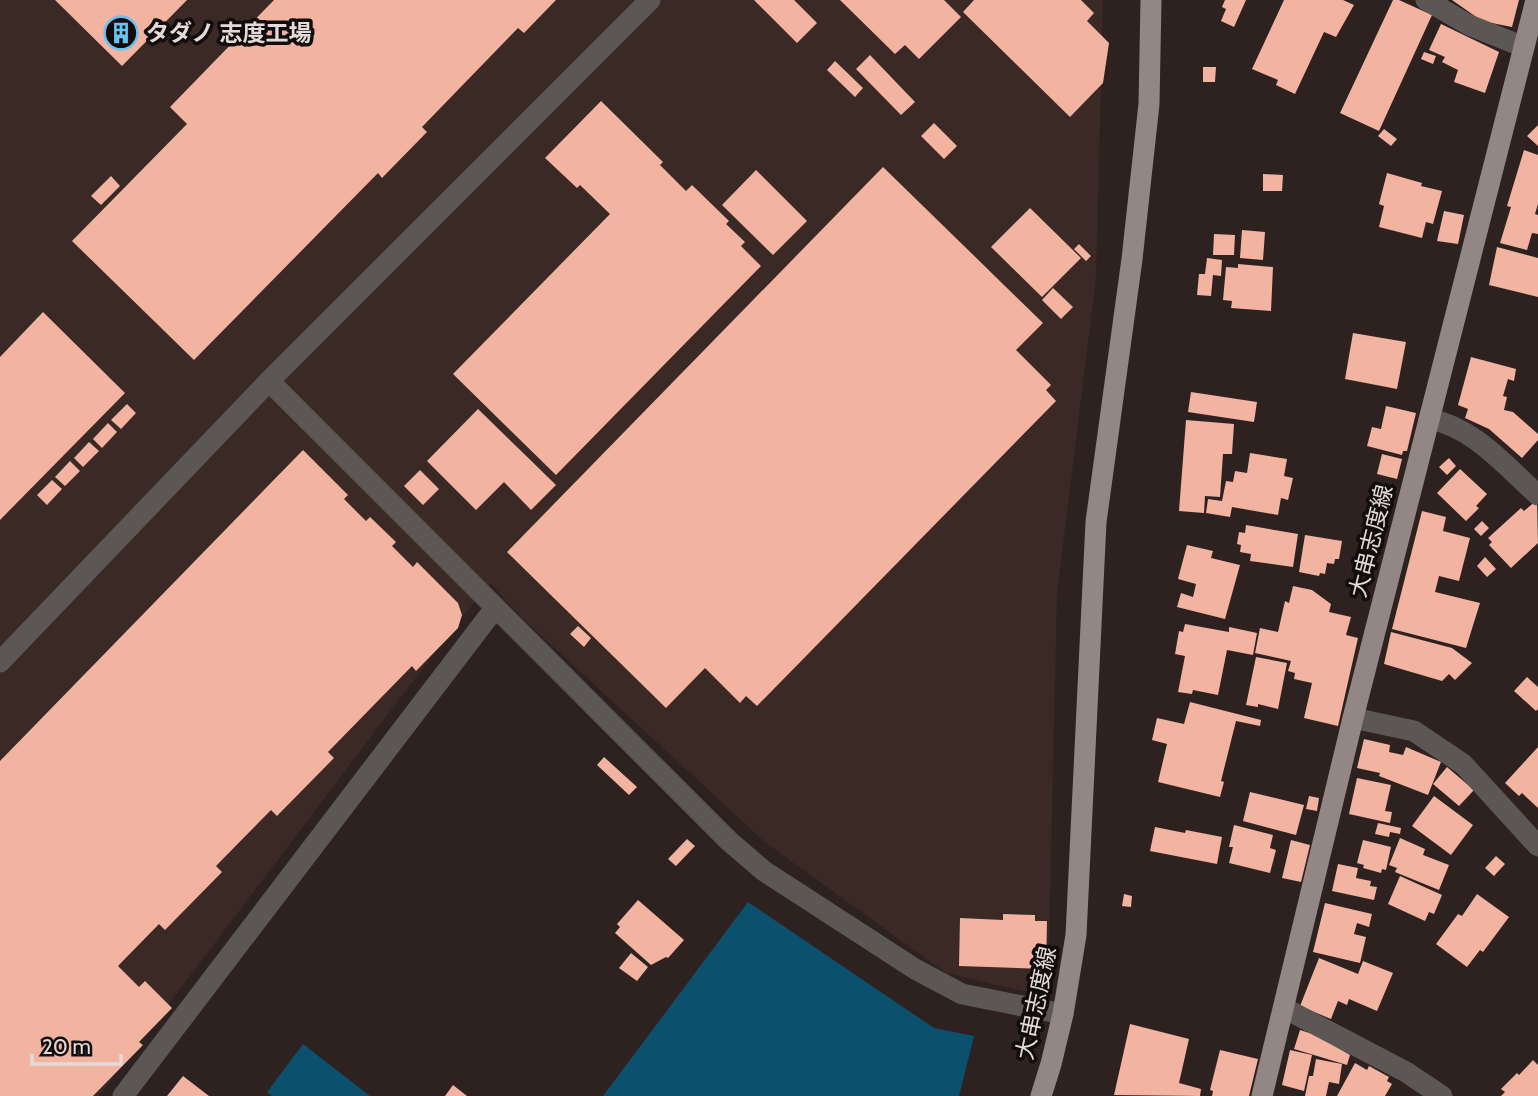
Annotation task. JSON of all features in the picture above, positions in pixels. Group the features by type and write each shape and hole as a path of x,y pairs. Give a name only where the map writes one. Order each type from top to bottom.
{"main road":[{"name":"大串志度線","path":"1041,1096 1063,1014 1076,935 1096,522 1132,259 1149,104 1151,0"},
{"name":"大串志度線","path":"1262,1096 1353,718 1536,0"}],"street":[{"path":"0,662 269,381 650,0"},
{"path":"1426,0 1469,25 1524,47"},
{"path":"269,381 729,841 764,871 915,969 962,994 1063,1014"},
{"path":"1429,419 1449,422 1472,436 1538,495"},
{"path":"122,1096 495,608"},
{"path":"1353,718 1414,731 1464,764 1538,846"},
{"path":"1284,1008 1406,1072 1442,1096"}],"shaded area":[{"path":"0,0 1103,0 1096,278 1057,594 1048,985 1036,994 946,973 766,843 523,619 491,584 461,618 99,1096 0,1096"}],"water":[{"path":"748,902 934,1028 974,1036 959,1096 603,1096"},
{"path":"303,1044 370,1096 272,1096 267,1092"}],"building":[{"name":"タダノ 志度工場","path":"55,0 187,0 122,66"},
{"path":"274,0 556,0 524,33 518,28 422,127 427,132 382,178 378,173 194,360 72,241 187,124 170,107"},
{"path":"754,0 794,0 817,23 797,43"},
{"path":"840,0 944,0 961,17 919,59 905,45 895,54"},
{"path":"974,0 1081,0 1094,13 1087,21 1109,43 1103,83 1070,117 963,12"},
{"path":"1225,0 1246,0 1234,27 1221,21 1226,9 1222,7"},
{"path":"1284,0 1343,0 1354,5 1336,37 1324,32 1295,94 1276,85 1278,80 1252,69"},
{"path":"1393,0 1399,0 1432,15 1379,131 1340,113"},
{"path":"1452,0 1519,0 1512,27 1482,21"},
{"path":"1441,24 1499,52 1485,93 1454,82 1458,70 1442,62 1445,57 1429,50"},
{"path":"1424,52 1436,56 1433,64 1421,59"},
{"path":"870,55 915,102 901,115 856,69"},
{"path":"835,61 863,88 855,97 827,70"},
{"path":"1203,67 1216,67 1215,82 1203,82"},
{"path":"601,101 663,162 660,165 686,191 692,185 729,221 726,224 745,242 741,246 761,266 556,475 453,374 610,214 580,185 577,188 545,158"},
{"path":"934,123 957,146 944,159 921,136"},
{"path":"1538,125 1538,146 1527,136"},
{"path":"1384,129 1397,139 1391,146 1378,136"},
{"path":"1524,150 1538,155 1538,204 1535,214 1538,215 1538,234 1532,233 1527,250 1500,243 1511,207 1507,206"},
{"path":"883,167 1043,323 1016,350 1051,385 1046,390 1056,401 757,706 746,696 740,703 705,668 666,708 507,552"},
{"path":"756,170 807,221 773,255 722,205"},
{"path":"1387,173 1442,191 1433,224 1426,222 1422,238 1379,227 1384,206 1379,204"},
{"path":"1263,174 1283,175 1282,191 1263,191"},
{"path":"111,176 120,186 101,205 91,196"},
{"path":"1030,208 1081,258 1042,297 991,247"},
{"path":"1444,211 1464,215 1458,244 1437,241"},
{"path":"1242,230 1265,232 1263,260 1240,258"},
{"path":"1214,234 1235,235 1234,255 1213,255"},
{"path":"1079,244 1091,256 1086,261 1074,249"},
{"path":"1497,247 1538,258 1538,297 1489,285"},
{"path":"1207,258 1222,260 1221,276 1213,275 1211,296 1197,295 1199,274 1205,274"},
{"path":"1238,264 1273,267 1271,311 1231,308 1232,301 1223,300 1226,267 1238,268"},
{"path":"1053,288 1073,307 1061,319 1042,300"},
{"path":"43,312 125,393 0,520 0,357"},
{"path":"1353,333 1406,342 1397,389 1345,379"},
{"path":"1471,357 1516,369 1514,381 1508,379 1503,396 1507,397 1504,410 1513,412 1538,434 1538,440 1522,458 1489,429 1465,418 1468,409 1458,405"},
{"path":"1191,392 1257,402 1254,422 1188,412"},
{"path":"127,404 136,413 121,429 111,420"},
{"path":"1386,406 1416,413 1407,451 1403,451 1402,455 1367,446 1372,427 1381,429"},
{"path":"478,409 556,485 531,510 504,482 476,510 427,461"},
{"path":"1186,420 1234,424 1232,454 1223,454 1220,497 1205,496 1204,513 1179,511"},
{"path":"108,423 117,432 102,448 93,439"},
{"path":"89,442 99,451 83,467 74,458"},
{"path":"303,450 348,495 344,499 366,521 370,517 396,542 392,546 413,567 417,562 458,603 462,615 458,628 416,671 412,666 328,752 334,758 277,816 271,810 216,866 222,872 165,930 159,924 118,966 139,987 145,981 172,1008 139,1042 143,1045 93,1096 0,1096 0,761"},
{"path":"1250,453 1287,459 1284,476 1293,478 1288,500 1281,498 1278,515 1232,507 1230,517 1206,513 1208,499 1222,501 1226,481 1233,482 1235,471 1247,473"},
{"path":"1382,454 1402,459 1397,479 1377,474"},
{"path":"1449,458 1456,466 1447,475 1439,467"},
{"path":"70,461 80,471 65,486 55,477"},
{"path":"1460,469 1487,494 1476,506 1479,508 1466,521 1437,493"},
{"path":"420,470 439,489 423,505 404,486"},
{"path":"52,480 62,489 47,505 37,495"},
{"path":"1537,500 1538,543 1511,568 1489,545 1492,542 1488,538 1521,508 1524,511"},
{"path":"1422,511 1446,517 1443,531 1470,538 1459,581 1439,576 1435,592 1480,603 1466,648 1392,629"},
{"path":"1482,521 1489,528 1481,536 1474,529"},
{"path":"1246,525 1298,534 1293,567 1250,561 1251,554 1240,552 1241,545 1237,544 1239,532 1245,533"},
{"path":"1305,535 1342,541 1339,559 1335,559 1334,564 1327,563 1325,574 1320,573 1319,576 1299,572"},
{"path":"1187,545 1213,551 1211,558 1240,565 1225,619 1177,607 1181,593 1193,597 1196,584 1178,579"},
{"path":"1485,557 1496,569 1487,577 1477,566"},
{"path":"1293,586 1312,590 1331,604 1329,612 1351,617 1346,635 1358,638 1338,726 1304,718 1312,683 1294,679 1295,673 1288,671 1291,661 1255,653 1260,628 1278,632 1285,601 1289,603"},
{"path":"1185,624 1229,632 1229,627 1257,633 1253,655 1227,650 1218,695 1193,690 1192,694 1178,692 1185,656 1175,654 1179,631 1183,632"},
{"path":"578,626 591,638 584,647 570,634"},
{"path":"1391,632 1452,648 1472,663 1455,680 1449,674 1442,681 1384,664"},
{"path":"1256,657 1287,663 1278,709 1258,704 1258,707 1246,705"},
{"path":"1527,677 1538,687 1536,711 1514,691"},
{"path":"1190,702 1261,720 1260,726 1236,721 1221,781 1224,782 1220,797 1158,782 1167,744 1152,740 1157,718 1184,724"},
{"path":"1364,739 1390,745 1389,752 1403,755 1406,747 1441,762 1428,795 1379,776 1380,773 1357,768"},
{"path":"1538,747 1538,808 1522,793 1519,796 1505,783"},
{"path":"604,757 637,787 629,795 597,765"},
{"path":"1447,767 1474,790 1459,806 1433,784"},
{"path":"1357,778 1391,785 1385,811 1392,812 1390,823 1349,814"},
{"path":"1250,792 1304,805 1296,835 1243,821"},
{"path":"1309,796 1319,798 1317,811 1306,809"},
{"path":"1434,796 1473,825 1451,855 1412,826"},
{"path":"1378,823 1401,828 1400,834 1390,832 1389,837 1375,834"},
{"path":"1234,825 1273,835 1270,848 1276,850 1270,873 1229,863"},
{"path":"1155,827 1222,837 1217,864 1150,851"},
{"path":"1400,838 1425,849 1423,855 1449,865 1439,890 1395,872 1397,868 1389,865"},
{"path":"687,839 695,846 676,866 668,859"},
{"path":"1291,840 1310,845 1301,882 1282,878"},
{"path":"1363,840 1391,847 1386,870 1382,869 1381,873 1363,868 1364,865 1357,863"},
{"path":"1496,856 1505,864 1494,876 1485,868"},
{"path":"1338,864 1358,868 1356,878 1371,881 1370,886 1377,887 1374,900 1332,891"},
{"path":"1400,876 1442,895 1434,914 1429,912 1425,921 1388,904"},
{"path":"1124,894 1132,896 1131,907 1122,906"},
{"path":"1477,894 1509,917 1483,952 1480,950 1467,967 1436,944 1458,914 1462,916"},
{"path":"638,900 684,940 668,958 651,965 615,933 620,927 617,924"},
{"path":"1325,903 1372,914 1369,927 1357,923 1354,934 1366,937 1360,963 1313,952"},
{"path":"1003,914 1035,915 1035,921 1047,921 1046,969 959,966 960,918 1003,920"},
{"path":"631,953 648,967 637,981 619,968"},
{"path":"1319,958 1358,974 1363,961 1393,973 1377,1011 1349,999 1347,1005 1338,1001 1331,1019 1300,1006"},
{"path":"1130,1024 1189,1039 1179,1083 1201,1089 1200,1096 1114,1095"},
{"path":"1300,1030 1316,1035 1350,1055 1347,1065 1294,1049"},
{"path":"1220,1050 1258,1059 1249,1096 1212,1096 1213,1091 1210,1090"},
{"path":"1290,1050 1312,1055 1304,1091 1282,1085"},
{"path":"1316,1059 1342,1064 1339,1084 1329,1082 1326,1096 1305,1096 1309,1076 1313,1076"},
{"path":"1533,1060 1538,1065 1538,1096 1501,1096 1505,1092 1501,1089"},
{"path":"1355,1063 1367,1070 1369,1066 1389,1077 1387,1081 1392,1084 1385,1096 1337,1096"},
{"path":"183,1076 209,1096 167,1096"},
{"path":"453,1085 467,1096 445,1096"}],"place":[{"name":"タダノ 志度工場","path":"121,33"}]}
